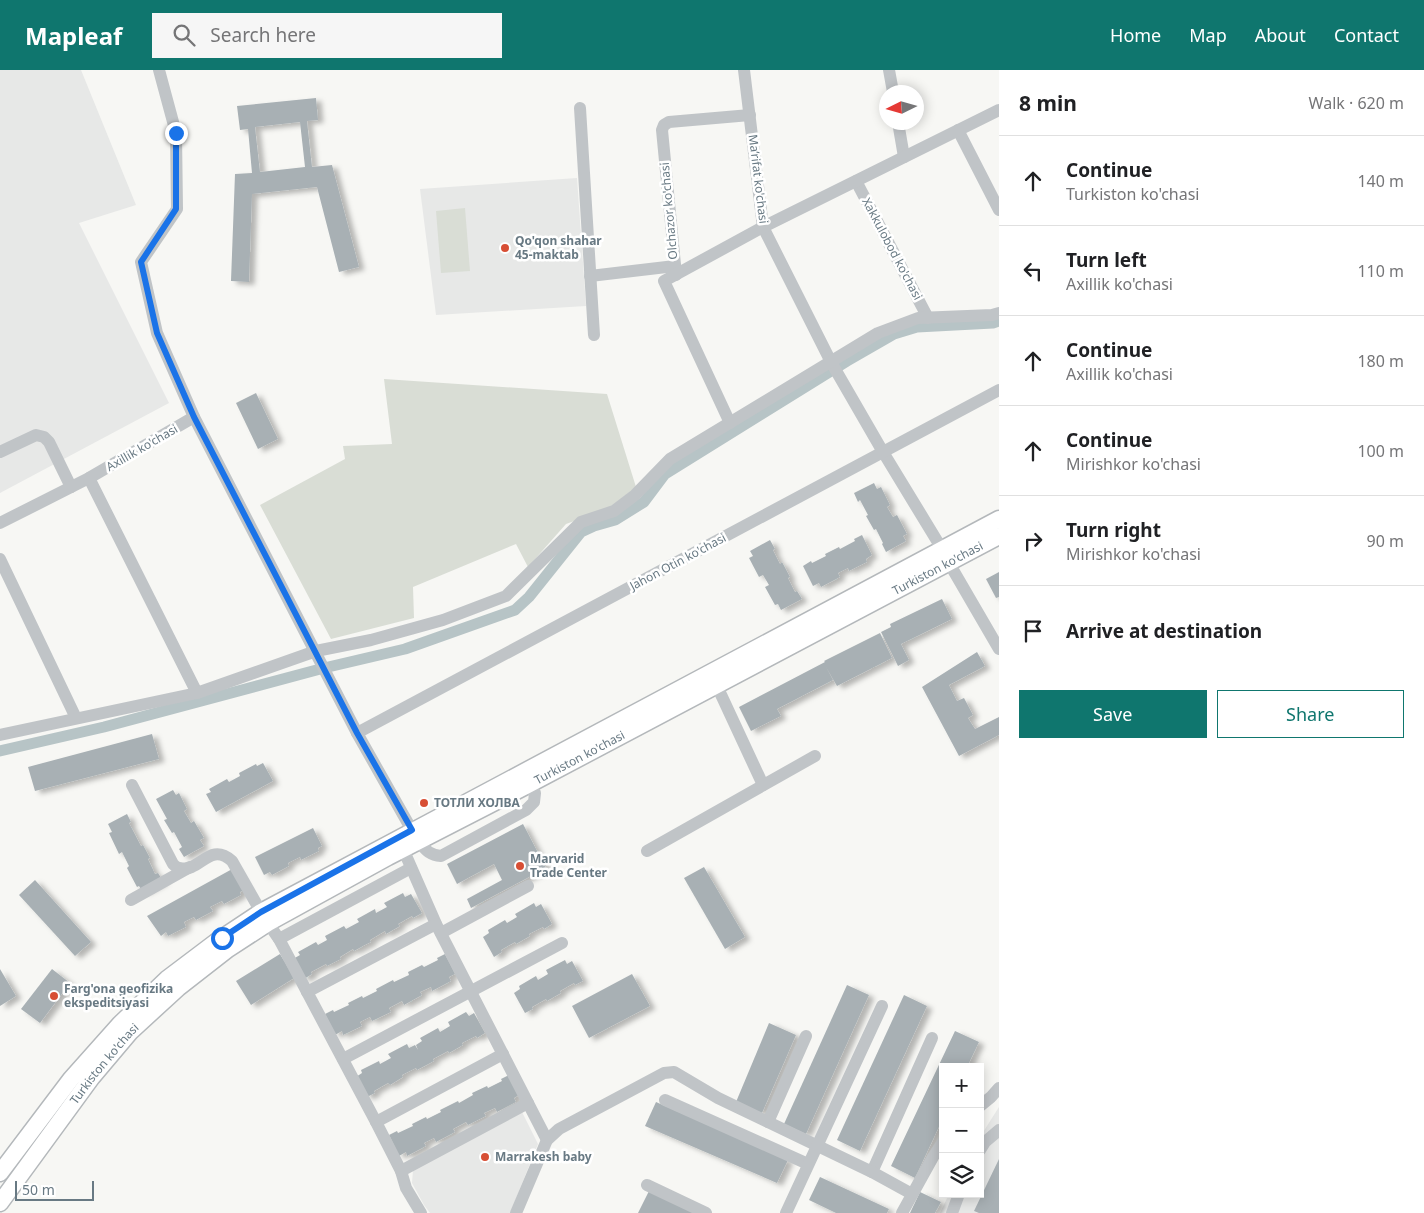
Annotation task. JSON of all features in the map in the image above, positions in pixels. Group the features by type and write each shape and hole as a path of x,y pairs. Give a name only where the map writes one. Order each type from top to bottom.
{"main road":[{"name":"Turkiston ko'chasi","path":"408,839 528,785 717,686 946,556 999,519"},
{"name":"Turkiston ko'chasi","path":"0,1173 72,1079 120,1024 167,979 216,942 946,556 999,536"},
{"name":"Turkiston ko'chasi","path":"0,1203 92,1077 130,1032 178,988 264,918"}],"street":[{"path":"159,70 176,133 176,209 141,262 157,333 194,417 317,654 408,839 411,868 438,929 547,1140"},
{"name":"Ma’rifat ko'chasi","path":"744,70 763,226 831,362 883,452"},
{"path":"889,70 892,85"},
{"path":"580,108 594,335"},
{"path":"590,276 675,270 999,110"},
{"name":"Olchazor ko'chasi","path":"730,423 664,281 675,270 662,130 664,125 669,122 750,114"},
{"path":"899,130 904,157"},
{"path":"958,130 999,210"},
{"name":"Xakkulobod ko'chasi","path":"856,181 928,318"},
{"path":"0,734 197,693 317,654 443,620 506,596 581,522 614,511 635,495 670,459 878,333 918,318 992,315 999,313"},
{"name":"Jahon Otin ko'chasi","path":"357,733 999,390"},
{"name":"Axillik ko'chasi","path":"0,523 89,478 194,417"},
{"path":"0,452 36,435 44,437 49,442 71,487"},
{"path":"883,452 946,556 999,649"},
{"path":"89,478 197,693"},
{"path":"0,559 76,718"},
{"path":"717,686 763,785"},
{"path":"647,851 815,756"},
{"path":"132,785 173,864 181,869 190,867"},
{"path":"408,839 432,855 441,856 526,810 534,802 535,794 528,785"},
{"path":"131,900 216,854 226,855 232,861 264,918 279,939 376,1122 401,1171 406,1188 421,1213"},
{"path":"279,939 411,868"},
{"path":"307,992 528,886"},
{"path":"343,1059 562,943"},
{"path":"786,1213 882,1006"},
{"path":"768,1122 806,1036"},
{"path":"872,1172 932,1038"},
{"path":"376,1122 503,1054"},
{"path":"516,1213 547,1140 558,1129 664,1073 674,1072 718,1098 872,1172 912,1194"},
{"path":"984,1103 999,1088"},
{"path":"665,1100 808,1164"},
{"path":"401,1171 528,1103"},
{"path":"984,1144 999,1130"},
{"path":"902,1213 939,1149"},
{"path":"647,1186 706,1213"},
{"path":"952,1213 958,1198"}],"shaded area":[{"path":"0,70 81,70 136,205 79,223 169,403 0,493"},
{"name":"Qo'qon shahar 45-maktab","path":"577,178 586,306 436,315 420,189"},
{"path":"465,208 470,271 441,273 436,211"},
{"path":"384,379 607,394 636,487 608,509 566,524 528,567 516,544 413,587 414,618 331,639 260,505 345,459 343,446 392,444"},
{"path":"999,1107 999,1213 940,1213 947,1198 984,1198 984,1131"},
{"name":"Marrakesh baby","path":"522,1112 538,1144 510,1213 430,1213 412,1183 413,1170"}],"building":[{"path":"316,98 318,120 307,121 312,167 332,165 359,267 339,272 317,187 252,194 249,282 231,281 235,174 252,173 248,129 240,130 237,106","holes":["300,122 305,167 260,172 255,127"]},
{"path":"256,393 278,439 258,449 236,403"},
{"path":"874,483 877,489 881,487 890,505 887,507 893,517 897,515 907,534 903,536 906,541 886,552 876,529 874,530 860,500 858,502 854,493"},
{"path":"862,535 872,555 866,559 867,562 849,571 848,568 838,573 840,577 821,587 819,583 813,586 803,566 826,556 825,554 839,547 840,549"},
{"path":"770,540 780,564 782,562 790,577 788,578 795,592 797,591 802,599 781,610 778,604 775,605 765,587 769,585 763,575 759,577 749,558 753,556 750,551"},
{"path":"999,572 999,597 996,598 986,579"},
{"path":"942,599 952,619 901,644 909,660 898,666 881,632 891,627 890,624"},
{"path":"880,633 892,658 837,686 826,667 833,680 777,709 781,716 751,731 739,707"},
{"path":"977,652 985,666 949,685 957,701 964,698 973,715 968,718 975,729 999,717 999,735 959,756 922,687"},
{"path":"152,734 159,759 35,791 28,767"},
{"path":"263,763 273,781 216,812 206,794 211,792 209,789 227,779 229,782 240,776 239,773 256,764 257,766"},
{"path":"173,790 176,795 179,793 187,809 184,811 191,823 194,821 204,838 200,840 204,846 184,857 179,849 182,847 174,832 172,833 164,820 167,819 156,799"},
{"path":"127,814 131,822 129,823 141,846 143,845 150,858 148,859 155,874 158,873 163,881 143,892 139,886 137,887 127,868 129,866 122,852 119,854 109,833 112,832 108,824"},
{"name":"Marvarid Trade Center","path":"523,824 546,868 471,908 467,899 502,880 494,864 457,884 447,864"},
{"path":"313,828 322,846 318,848 319,851 301,860 300,857 288,863 289,866 272,875 270,872 264,875 255,857"},
{"path":"704,867 745,937 725,949 684,878"},
{"path":"234,868 246,889 240,892 241,895 224,904 222,901 210,907 213,911 196,920 194,917 184,922 186,927 168,936 166,932 161,936 147,916"},
{"path":"35,880 91,942 75,956 19,895"},
{"path":"403,893 405,897 411,894 422,913 398,924 400,926 386,934 385,931 370,940 371,942 354,951 353,949 340,957 341,959 311,972 312,974 304,979 293,959 300,955 298,952 316,942 318,945 327,940 325,936 344,926 346,929 359,922 357,919 375,909 376,913 387,907 384,903"},
{"path":"534,903 536,907 541,904 552,924 529,934 530,936 501,950 502,952 494,957 483,937 489,933 488,930 505,920 507,923 517,917 515,914"},
{"path":"280,954 294,978 251,1005 236,981"},
{"path":"445,954 455,974 449,977 451,981 432,991 431,987 420,992 422,995 404,1005 402,1001 389,1008 391,1012 372,1021 370,1017 360,1022 362,1026 343,1035 342,1031 335,1035 325,1014 333,1010 334,1012 362,996 363,998 377,991 376,989 393,980 394,982 409,975 408,972 422,965 424,967"},
{"path":"565,960 567,964 572,961 583,981 575,985 574,983 560,991 561,993 547,1001 546,999 525,1013 514,993 520,989 519,986 536,976 538,980 548,974 546,970"},
{"path":"0,969 16,996 0,1006"},
{"path":"52,969 70,983 40,1023 21,1009"},
{"path":"632,974 650,1006 589,1038 572,1006"},
{"path":"847,985 869,995 806,1134 784,1124"},
{"path":"904,995 927,1006 860,1151 837,1140"},
{"path":"466,1012 469,1016 474,1013 485,1033 462,1043 463,1045 433,1059 434,1061 417,1070 416,1068 402,1075 403,1077 390,1085 388,1083 367,1097 356,1077 362,1073 361,1070 379,1061 380,1064 391,1058 388,1054 407,1044 409,1048 415,1045 418,1050 416,1045 422,1041 420,1038 438,1028 440,1032 450,1026 448,1022"},
{"path":"769,1023 796,1035 762,1113 736,1102"},
{"path":"955,1031 979,1042 969,1063 940,1063"},
{"path":"939,1065 939,1127 915,1178 891,1166"},
{"path":"509,1075 519,1095 514,1098 516,1102 497,1112 495,1108 484,1113 486,1116 468,1125 466,1122 453,1129 455,1132 436,1142 434,1138 424,1143 426,1146 407,1156 406,1152 399,1156 389,1135 413,1126 412,1124 441,1112 440,1110 458,1101 459,1103 473,1095 472,1093 487,1086 488,1088"},
{"path":"656,1102 788,1160 777,1183 645,1126"},
{"path":"999,1159 999,1213 979,1213 974,1211 980,1198 984,1198 984,1190"},
{"path":"820,1177 889,1209 887,1213 836,1213 809,1200"},
{"path":"649,1191 695,1213 638,1213"},
{"path":"920,1192 941,1202 935,1213 910,1213"}],"waterway":[{"path":"0,751 104,727 324,668 405,649 515,610 529,597 581,532 615,520 644,502 665,474 847,361 894,334 917,327 993,323 999,321"}],"place":[{"name":"Qo'qon shahar 45-maktab","path":"505,248"},
{"name":"ТОТЛИ ХОЛВА","path":"424,803"},
{"name":"Marvarid Trade Center","path":"520,866"},
{"name":"Farg'ona geofizika ekspeditsiyasi","path":"54,996"},
{"name":"Marrakesh baby","path":"485,1157"}],"route":[{"path":"176,133 176,209 141,262 157,333 194,417 357,733 412,830 261,912 222,938"}]}
